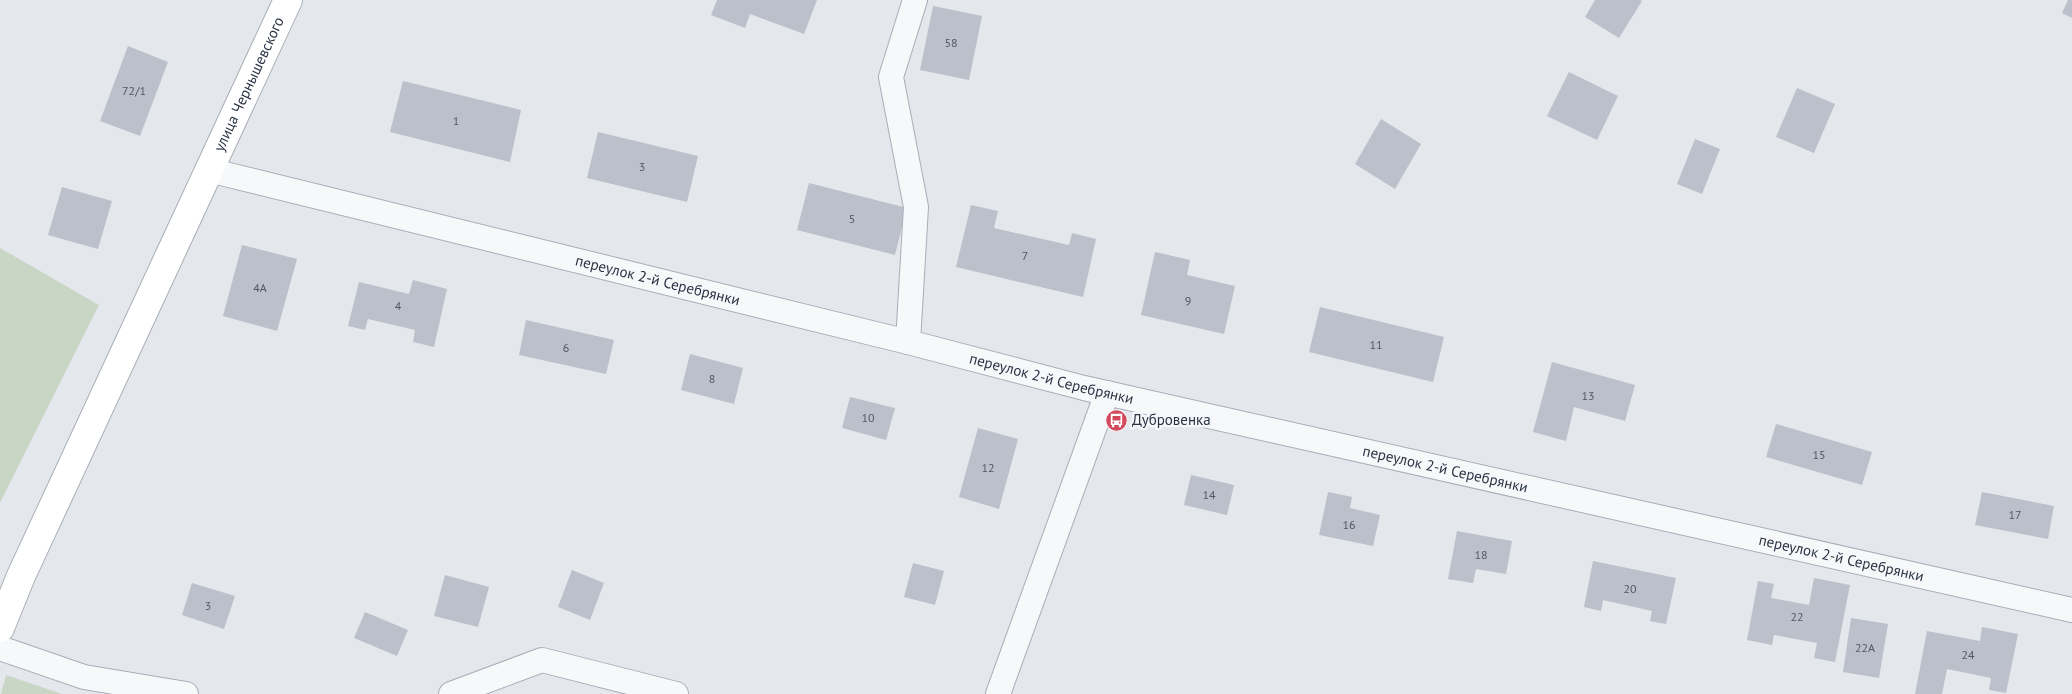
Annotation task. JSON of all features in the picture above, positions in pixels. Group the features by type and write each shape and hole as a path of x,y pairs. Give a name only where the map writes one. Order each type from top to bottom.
{"street":[{"name":"улица Чернышевского","path":"0,628 21,576 288,0"},
{"path":"908,342 916,208 891,77 916,0"},
{"name":"переулок 2-й Серебрянки","path":"209,170 908,342 1107,393 2072,610"},
{"path":"998,694 1107,393"},
{"path":"0,648 84,677 186,694"},
{"path":"451,694 542,660 676,694"}],"green space":[{"path":"0,248 99,305 0,503"},
{"path":"6,675 62,694 1,694"}],"building":[{"path":"717,0 817,0 804,34 750,14 745,28 711,15"},
{"path":"1595,0 1642,1 1619,38 1585,17"},
{"path":"2068,0 2072,0 2072,18 2062,13"},
{"path":"933,6 982,16 969,80 920,70"},
{"path":"128,46 168,62 140,136 100,121"},
{"path":"1569,72 1618,96 1597,140 1547,116"},
{"path":"403,81 521,110 510,162 390,132"},
{"path":"1797,88 1835,104 1814,153 1776,137"},
{"path":"1381,119 1421,144 1395,189 1355,164"},
{"path":"598,132 698,156 687,202 587,178"},
{"path":"1695,139 1720,149 1702,194 1677,184"},
{"path":"809,183 907,208 895,255 797,230"},
{"path":"62,187 112,201 98,249 48,235"},
{"path":"971,205 998,211 994,228 1069,245 1072,233 1096,239 1083,297 956,267"},
{"path":"242,245 297,259 277,331 223,316"},
{"path":"1155,252 1190,260 1187,275 1235,286 1224,334 1141,315"},
{"path":"413,280 447,289 434,347 413,342 415,330 368,319 365,330 348,326 359,282 409,294"},
{"path":"1320,307 1444,337 1433,382 1309,352"},
{"path":"526,320 614,340 606,374 519,355"},
{"path":"690,354 743,368 734,404 681,390"},
{"path":"1552,362 1635,385 1625,421 1574,407 1566,441 1533,432"},
{"path":"850,397 895,408 886,440 842,428"},
{"path":"1776,424 1872,452 1862,485 1766,457"},
{"path":"978,428 1018,439 999,509 959,497"},
{"path":"1191,475 1234,485 1227,515 1184,505"},
{"path":"1328,492 1352,497 1350,508 1380,515 1373,546 1319,535"},
{"path":"1982,492 2054,506 2048,539 1975,525"},
{"path":"1457,531 1512,541 1506,574 1476,569 1473,583 1448,579"},
{"path":"1593,561 1676,578 1666,624 1650,621 1652,611 1603,600 1601,611 1584,607"},
{"path":"913,563 944,571 935,605 904,597"},
{"path":"572,570 604,583 590,620 558,607"},
{"path":"445,575 489,587 478,627 434,616"},
{"path":"1814,578 1850,585 1835,662 1814,658 1817,643 1774,635 1772,645 1747,640 1758,581 1774,584 1771,598 1809,605"},
{"path":"192,583 235,596 224,629 182,615"},
{"path":"365,612 408,630 397,656 354,638"},
{"path":"1851,618 1888,624 1879,678 1843,672"},
{"path":"1982,627 2018,634 2006,693 1989,690 1991,678 1947,669 1942,694 1915,694 1927,631 1980,641"}],"place":[{"name":"Дубровенка","path":"1116,420"}]}
